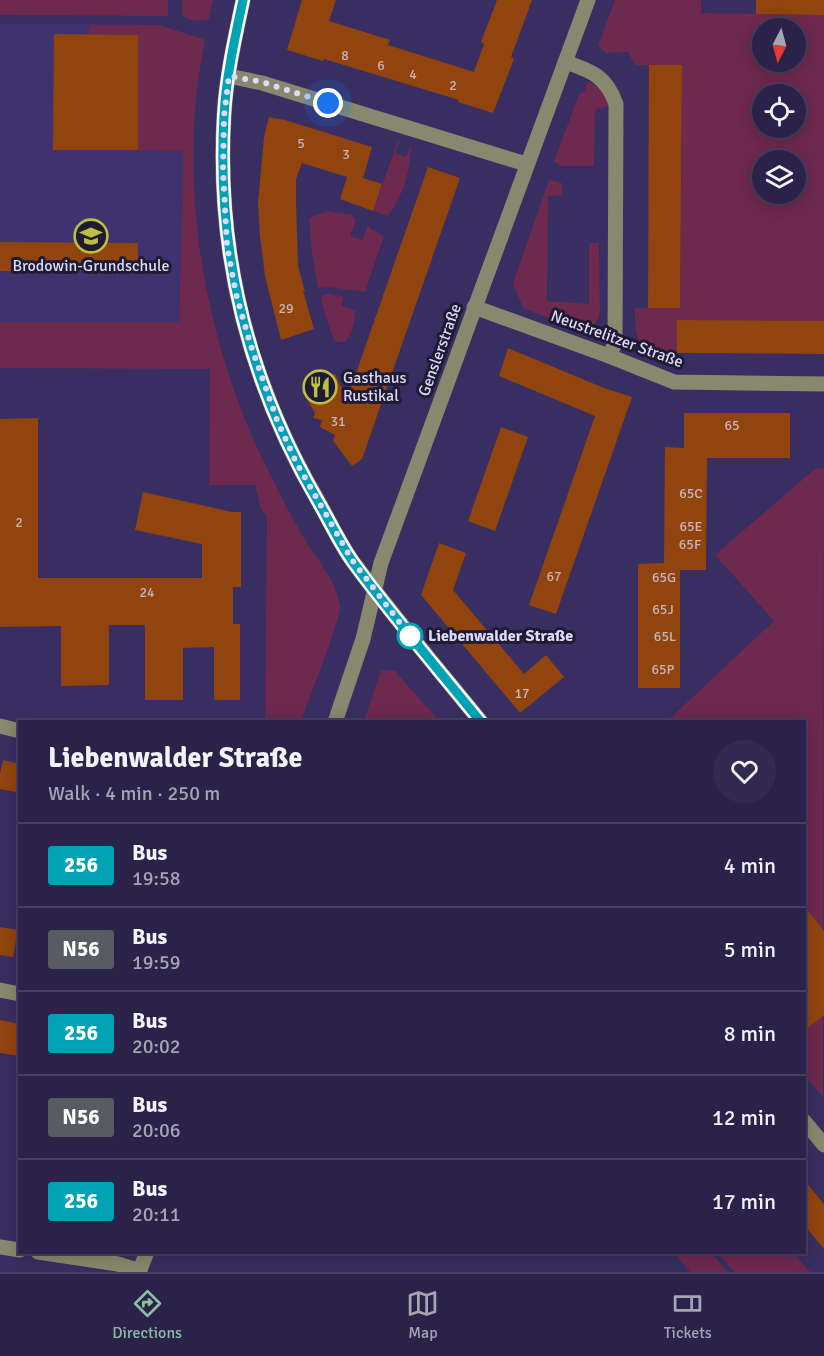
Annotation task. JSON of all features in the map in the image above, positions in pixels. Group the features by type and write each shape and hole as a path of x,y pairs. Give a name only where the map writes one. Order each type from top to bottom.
{"street":[{"path":"243,0 224,116 223,190 227,245 236,294 250,343 277,420 296,462 352,560 410,636 479,720"},
{"name":"Genslerstraße","path":"336,720 363,639 381,563 588,0"},
{"path":"565,62 586,69 603,79 611,90 616,104 615,343 609,356"},
{"path":"229,76 262,82 526,164"},
{"name":"Neustrelitzer Straße","path":"474,307 674,382 824,384"},
{"path":"0,726 18,730"},
{"path":"0,990 18,994"},
{"path":"806,1123 824,1145"},
{"path":"0,1247 18,1250"},
{"path":"51,1254 118,1264 139,1272 146,1254"}],"shaded area":[{"path":"0,0 168,0 168,16 0,15"},
{"path":"183,0 213,0 209,19 195,20 185,17 182,14"},
{"path":"615,0 701,0 701,13 824,15 824,321 678,320 677,365 655,357 642,346 636,331 635,308 680,308 682,65 635,65 628,52 606,53 598,46"},
{"name":"Brodowin-Grundschule","path":"0,24 139,24 183,151 179,323 0,322"},
{"path":"90,25 159,25 203,39 205,42 197,95 193,149 195,205 212,316 227,370 246,422 293,518 332,581 340,606 330,642 301,720 265,720 267,516 261,509 255,485 209,485 210,369 0,368 0,322 179,322 183,151 138,150 138,35 89,34"},
{"path":"588,81 602,91 609,106 596,109 594,166 563,166 554,162 579,94 584,92"},
{"path":"398,140 395,153 406,157 411,145 409,164 402,191 388,216 373,211"},
{"path":"549,180 562,183 562,195 548,196 547,301 589,304 589,243 599,243 600,311 592,326 574,328 523,308 513,283"},
{"path":"328,211 352,215 356,220 350,236 362,240 368,225 384,236 365,292 329,287 318,288 309,218"},
{"path":"322,295 344,297 341,305 356,311 354,324 345,342 336,342 331,333 321,300"},
{"path":"816,468 824,469 823,1097 806,1076 806,720 668,720 774,621 715,555"},
{"path":"381,670 395,671 438,720 364,720"},
{"path":"680,1254 713,1254 727,1272 690,1272 677,1256"},
{"path":"719,1254 794,1254 810,1272 734,1272"}],"building":[{"path":"302,0 336,0 329,21 390,40 388,45 474,72 484,44 481,42 497,0 532,0 511,57 514,59 493,113 458,102 459,100 287,50"},
{"path":"756,0 824,0 824,15 756,14"},
{"path":"54,34 138,35 138,150 53,150"},
{"path":"649,65 682,65 680,308 648,308"},
{"path":"269,117 372,147 363,178 382,184 373,211 340,199 347,177 302,163 296,179 298,266 314,329 281,340 265,276 258,203 264,137"},
{"path":"428,167 460,178 362,459 352,466 333,441 335,435 320,427 322,420 313,418 315,413 302,391 335,374 347,399"},
{"path":"0,242 138,243 138,271 0,271"},
{"path":"677,320 824,321 824,354 677,353"},
{"path":"508,348 604,388 632,397 556,614 529,605 595,416 499,376"},
{"path":"684,413 790,413 790,458 707,458 706,570 680,570 680,688 638,688 638,564 664,563 665,447 684,448"},
{"path":"38,418 38,578 202,578 202,544 135,530 143,492 241,512 241,587 233,587 233,624 240,624 240,700 214,700 214,647 183,648 183,700 145,700 145,625 109,625 109,685 61,686 61,626 0,627 0,419"},
{"path":"501,427 528,437 495,531 468,521"},
{"path":"439,543 466,553 453,590 524,674 546,655 564,677 520,713 421,595"},
{"path":"3,760 18,764 18,793 0,789"},
{"path":"806,908 824,931 824,1015 806,1029"},
{"path":"0,927 18,930 13,957 0,955"},
{"path":"0,1020 18,1024 18,1056 0,1053"},
{"path":"806,1182 824,1204 824,1249 806,1227"}],"bus line":[{"name":"256","path":"243,0 224,116 223,190 227,245 236,294 250,343 277,420 296,462 352,560 410,636 479,720"}],"place":[{"name":"Brodowin-Grundschule","path":"91,236"},
{"name":"Gasthaus Rustikal","path":"320,387"},
{"name":"Liebenwalder Straße","path":"410,636"}],"route":[{"path":"328,103 262,82 229,76 224,116 223,171 227,245 236,294 250,343 277,420 296,462 352,560 410,636"}]}
